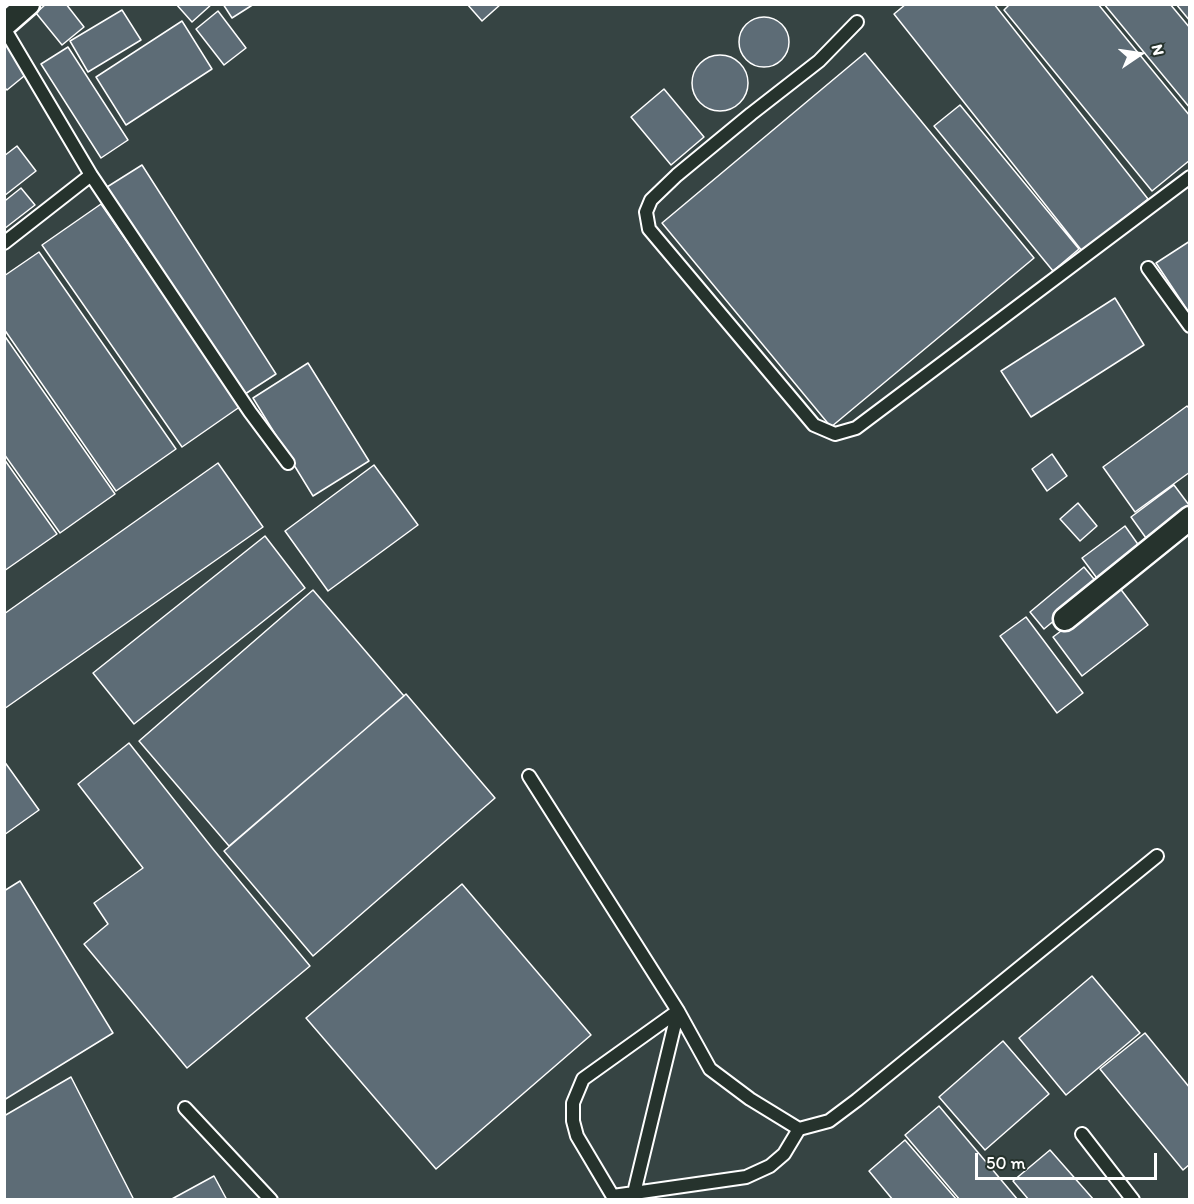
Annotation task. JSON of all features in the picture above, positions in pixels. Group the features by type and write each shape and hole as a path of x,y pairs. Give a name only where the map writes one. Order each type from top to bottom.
{"street":[{"path":"4,26 28,4"},
{"path":"1065,620 1190,519"}],"lane":[{"path":"857,22 819,61 677,175 651,200 645,212 650,229 814,425 835,434 856,428 1190,177"},
{"path":"4,26 92,175 250,412 288,464"},
{"path":"4,243 92,175"},
{"path":"1148,268 1190,327"},
{"path":"529,776 678,1011 710,1069 750,1099 799,1129"},
{"path":"678,1011 583,1079 573,1103 573,1121 577,1136 614,1198 746,1177 770,1166 784,1154 799,1129 829,1121 857,1100 1157,856"},
{"path":"634,1193 678,1011"},
{"path":"185,1108 271,1200"},
{"path":"1082,1134 1133,1200"}],"building":[{"path":"46,4 66,4 84,27 62,45 36,13"},
{"path":"176,4 212,4 192,22"},
{"path":"223,4 254,4 232,18"},
{"path":"467,4 501,4 482,21"},
{"path":"906,4 994,4 1148,199 1082,251 894,14"},
{"path":"1010,4 1098,4 1190,116 1190,160 1152,191 1004,10"},
{"path":"1104,4 1170,4 1190,28 1190,108"},
{"path":"1176,4 1190,4 1190,21"},
{"path":"122,10 141,40 88,72 70,41"},
{"path":"218,11 246,48 224,65 196,29"},
{"path":"764,17 782,24 789,42 782,60 764,67 746,60 739,42 746,24"},
{"path":"182,21 212,69 126,125 96,77"},
{"path":"4,40 29,72 7,90 4,87"},
{"path":"68,47 128,140 101,158 41,64"},
{"path":"865,53 1034,258 831,427 662,223"},
{"path":"714,55 726,55 736,59 744,67 748,83 744,99 736,107 726,111 714,111 704,107 696,99 692,89 692,77 696,67 704,59"},
{"path":"664,89 704,137 671,165 631,117"},
{"path":"960,105 1079,249 1053,271 934,126"},
{"path":"17,146 36,171 4,196 4,156"},
{"path":"142,165 276,374 242,396 107,187"},
{"path":"21,188 35,205 4,229 4,197 6,200"},
{"path":"101,204 241,406 182,447 42,245"},
{"path":"1190,241 1190,314 1156,263"},
{"path":"39,252 176,449 116,491 4,329 4,276"},
{"path":"1115,298 1144,345 1031,417 1001,371"},
{"path":"4,335 115,494 60,533 4,454"},
{"path":"308,363 369,461 313,496 253,398"},
{"path":"1187,406 1190,409 1190,472 1135,512 1103,467"},
{"path":"1052,454 1067,476 1047,491 1032,469"},
{"path":"4,459 57,534 4,571"},
{"path":"218,463 263,527 4,709 4,614"},
{"path":"374,465 418,525 328,591 285,531"},
{"path":"1174,485 1189,505 1146,538 1131,517"},
{"path":"1078,503 1097,526 1080,541 1060,519"},
{"path":"1125,526 1142,550 1099,581 1082,558"},
{"path":"265,536 305,588 134,724 93,673"},
{"path":"1084,567 1098,584 1044,629 1030,612"},
{"path":"1119,587 1148,625 1082,676 1053,637"},
{"path":"313,590 404,696 229,846 139,741"},
{"path":"1026,617 1083,693 1057,713 1000,636"},
{"path":"406,694 495,798 313,956 224,851"},
{"path":"129,743 310,966 187,1068 84,944 108,924 94,903 143,868 78,784"},
{"path":"4,761 39,810 4,835"},
{"path":"20,881 113,1033 4,1100 4,891"},
{"path":"462,884 591,1035 436,1169 306,1018"},
{"path":"1092,976 1140,1033 1066,1095 1019,1038"},
{"path":"1145,1033 1190,1088 1190,1164 1183,1170 1100,1069"},
{"path":"1003,1041 1049,1094 985,1150 939,1097"},
{"path":"71,1077 134,1200 4,1200 4,1116"},
{"path":"939,1106 1018,1200 960,1200 905,1135"},
{"path":"905,1140 957,1200 893,1200 869,1171"},
{"path":"1050,1150 1094,1200 1029,1200 1013,1181"},
{"path":"214,1176 227,1200 170,1200"}]}
